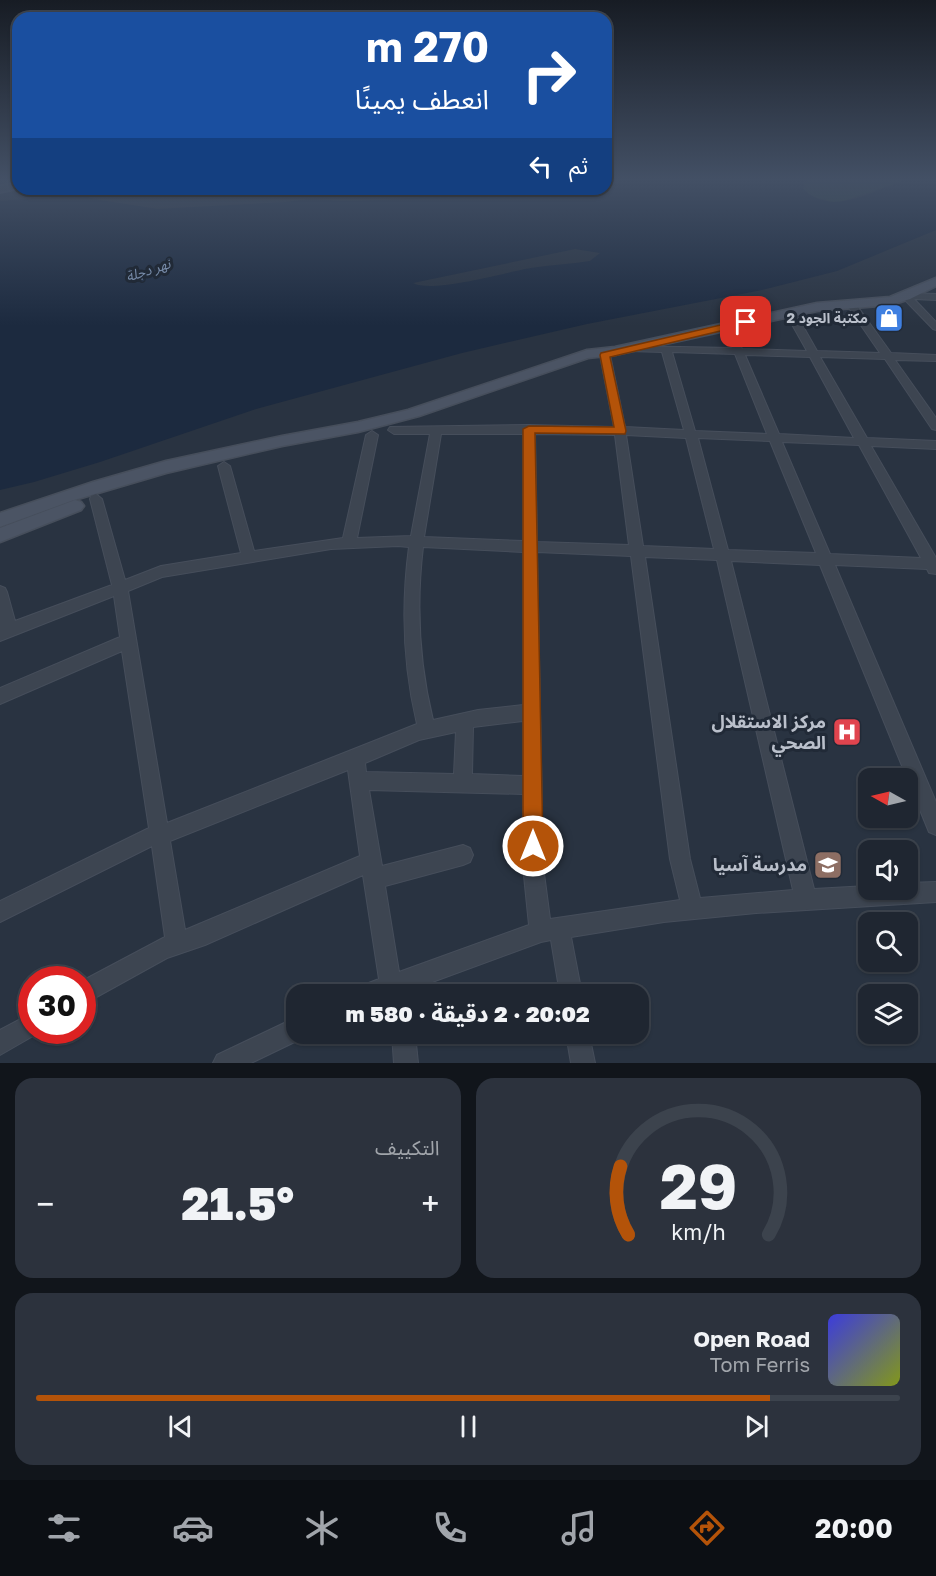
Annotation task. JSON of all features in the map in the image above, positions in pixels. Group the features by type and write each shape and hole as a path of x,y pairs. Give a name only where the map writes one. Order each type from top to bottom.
{"main road":[{"path":"0,520 32,507 135,475 422,411 574,358 616,351 790,312 881,303 933,285"},
{"path":"0,535 96,499 138,486 394,430 465,408 616,351"}],"street":[{"path":"906,296 936,297"},
{"path":"906,296 936,327"},
{"path":"852,305 936,426"},
{"path":"790,312 934,567"},
{"path":"728,326 936,825"},
{"path":"692,909 683,880 676,838 620,431 616,351 666,349 936,358"},
{"path":"666,349 692,434 723,556 806,900"},
{"path":"529,429 534,884 568,984"},
{"path":"394,430 620,431 936,445"},
{"path":"427,730 412,650 411,619 417,542 436,430"},
{"path":"348,542 372,435"},
{"path":"224,466 249,557"},
{"path":"96,499 120,586 177,944"},
{"path":"0,592 5,632 161,572 348,542 417,542 934,567"},
{"path":"0,696 129,641"},
{"path":"0,912 127,847 159,834 179,829 355,757 427,730 465,721 532,712"},
{"path":"463,784 465,721"},
{"path":"355,757 391,984"},
{"path":"359,781 532,785"},
{"path":"96,986 149,955 373,869 463,855"},
{"path":"408,984 550,929 692,909 936,892"},
{"path":"0,1043 18,1032"},
{"path":"225,1063 286,1034"},
{"path":"405,1044 406,1063"},
{"path":"580,1044 583,1063"}],"water":[{"name":"نهر دجلة","path":"0,228 936,228 936,230 837,271 762,290 587,324 462,353 256,409 100,462 0,490","holes":["575,249 600,253 590,261 531,268 436,286 422,286 413,283"]}],"place":[{"name":"مكتبة الجود 2","path":"889,318"},
{"name":"مركز الاستقلال الصحي","path":"847,732"},
{"name":"مدرسة آسيا","path":"828,865"}],"route":[{"path":"533,846 529,429 620,431 605,355 746,322"}]}
